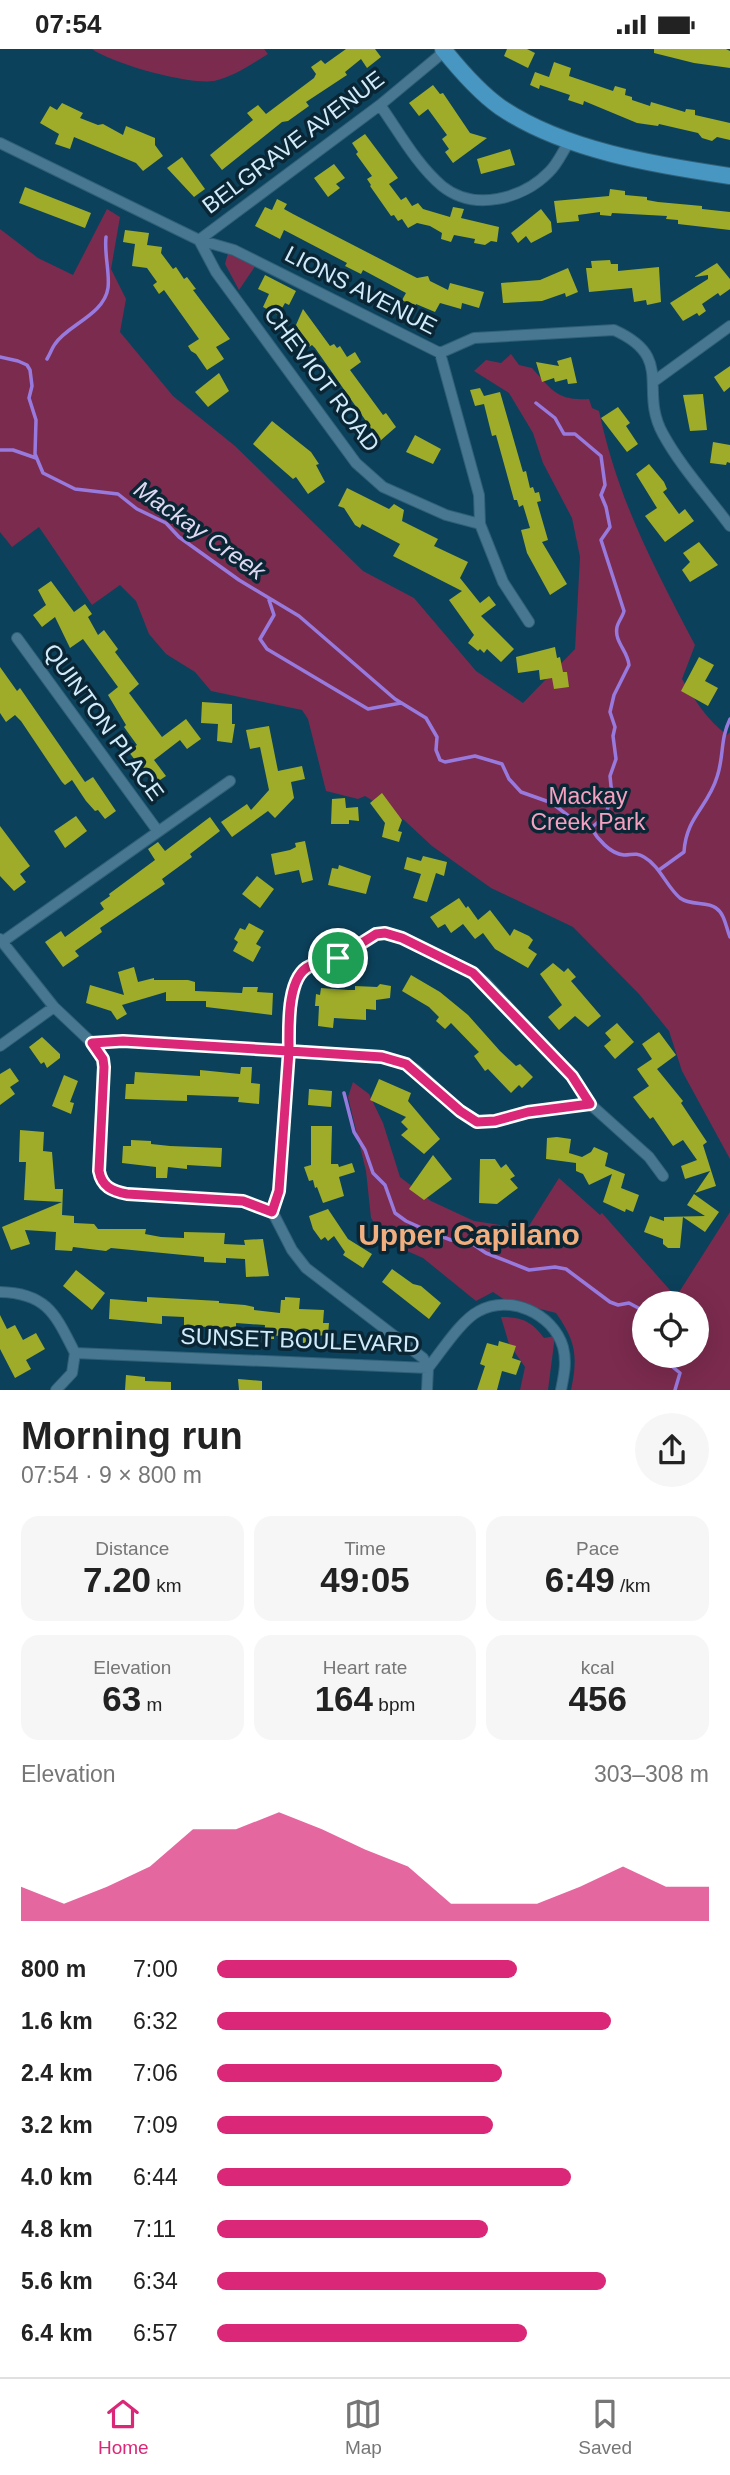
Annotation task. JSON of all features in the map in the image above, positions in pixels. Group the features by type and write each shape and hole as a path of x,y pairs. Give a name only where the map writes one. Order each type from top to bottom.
{"street":[{"name":"BELGRAVE AVENUE","path":"199,240 380,105 444,50"},
{"path":"444,50 497,105 526,123 570,141 665,166 730,176"},
{"path":"380,105 428,172 444,188 466,197 498,200 519,194 550,172 570,141"},
{"name":"LIONS AVENUE","path":"0,143 199,240 234,250 440,353 474,338 614,330 635,339 652,362 654,410 663,434 726,513 730,526"},
{"name":"CHEVIOT ROAD","path":"199,240 216,272 356,463 383,487 446,515 480,524"},
{"path":"653,382 730,326"},
{"path":"440,353 479,495 480,524 503,582 529,622"},
{"name":"QUINTON PLACE","path":"18,638 157,830"},
{"name":"QUINTON PLACE","path":"1,941 230,781"},
{"path":"272,1212 279,1191 289,1051 289,1011 298,976 310,966 338,958 376,934 385,933 402,938 485,982 572,1076 590,1104 649,1157 663,1176"},
{"path":"1,941 54,1007 92,1043 103,1059 99,1171 105,1186 127,1194 243,1201 272,1212 292,1251 306,1268 423,1359 428,1368 427,1390"},
{"path":"0,1046 54,1007"},
{"path":"92,1043 123,1041 382,1057 406,1064 460,1111 477,1122 590,1104"},
{"path":"0,1292 18,1292 47,1305 75,1353 72,1373 56,1390"},
{"name":"SUNSET BOULEVARD","path":"75,1353 428,1368 471,1316 498,1303 534,1312 559,1337 566,1363 561,1390"}],"green space":[{"path":"92,49 264,49 268,54 228,77 202,81 170,77 133,67"},
{"name":"Mackay Creek Park","path":"107,209 120,217 111,269 126,299 120,332 173,396 235,446 363,571 414,598 476,671 523,703 575,649 580,557 572,518 543,463 533,433 509,393 474,371 486,360 501,363 511,354 519,365 532,368 556,393 569,398 589,399 592,408 599,411 616,474 638,531 695,645 682,679 713,723 727,735 730,732 730,1159 682,1071 669,1031 639,994 573,927 491,888 432,846 404,820 365,796 358,799 326,791 308,719 302,710 211,691 195,672 166,654 149,634 136,601 120,585 92,605 39,527 12,547 0,532 0,229 38,258 73,275"},
{"path":"228,253 256,265 239,290 225,264"},
{"path":"353,1082 369,1094 383,1123 400,1177 431,1201 474,1221 527,1229 559,1178 600,1215 602,1213 671,1291 632,1291 632,1368 709,1368 709,1291 680,1291 730,1212 730,1390 571,1390 574,1350 568,1332 556,1313 505,1300 493,1292 476,1301 423,1258 387,1242 371,1218 366,1171 348,1097"},
{"path":"501,1317 526,1321 544,1338 555,1336 548,1390 520,1390 525,1367 509,1344"}],"building":[{"path":"346,49 375,49 381,57 367,68 361,59 345,72 347,75 306,102 309,106 288,121 282,122 222,170 210,155 253,120 247,113 258,105 266,114 314,78 316,74 311,67 321,60 325,64"},
{"path":"507,49 527,49 535,53 528,68 504,56"},
{"path":"654,49 726,49 730,51 730,68 654,53"},
{"path":"554,62 571,68 569,76 613,91 615,86 626,89 625,95 632,97 632,100 650,106 651,102 685,112 686,109 695,110 695,115 730,123 730,140 717,137 712,141 702,138 698,133 659,124 637,123 584,101 583,105 568,100 570,95 540,85 539,89 530,85 535,72 549,77"},
{"path":"433,85 440,94 443,93 470,133 487,138 453,163 445,152 449,149 442,139 447,135 428,109 419,116 409,103"},
{"path":"62,103 83,113 80,118 98,125 103,124 123,135 126,126 155,138 155,145 163,156 143,171 136,163 74,137 70,149 55,144 59,134 40,123 50,106 57,110"},
{"path":"365,134 398,178 389,184 401,200 406,197 412,206 418,203 423,209 450,217 453,207 464,209 461,218 499,227 497,242 491,241 485,245 474,243 475,239 454,235 451,242 441,239 442,233 430,226 417,223 408,228 402,219 398,221 394,215 391,216 370,186 367,179 372,176 356,154 358,152 352,143"},
{"path":"510,149 515,165 481,174 477,159"},
{"path":"182,157 205,189 194,197 167,168"},
{"path":"334,164 345,178 336,184 340,188 328,197 314,178"},
{"path":"25,187 91,213 85,228 19,203"},
{"path":"610,189 625,191 625,195 647,197 647,200 730,212 730,230 678,224 678,220 666,219 667,216 612,213 611,216 600,215 600,212 578,215 579,221 557,223 554,201 609,196"},
{"path":"277,199 287,204 284,209 417,278 428,276 430,281 448,290 450,283 484,292 479,308 462,303 461,309 440,303 435,312 416,304 415,307 402,300 406,293 363,270 361,274 345,266 347,263 284,230 280,239 255,226 265,207 272,210"},
{"path":"541,209 551,222 552,232 531,243 526,236 518,243 511,233"},
{"path":"125,230 149,233 147,245 162,247 161,253 173,269 176,267 184,279 187,277 196,289 193,290 230,339 216,347 224,359 207,370 191,351 188,346 199,339 164,290 159,294 153,285 157,282 147,268 132,266 135,244 123,242"},
{"path":"610,260 611,264 618,264 618,271 659,267 661,302 647,305 646,300 634,302 632,288 589,292 586,268 592,268 591,261"},
{"path":"717,263 730,279 730,289 720,296 718,293 702,304 706,311 699,316 697,313 683,321 670,303 708,279 708,275 694,277"},
{"path":"568,268 578,292 566,297 565,293 542,301 503,303 501,283 540,280"},
{"path":"265,275 296,291 289,305 285,303 278,315 263,307 269,294 258,289"},
{"path":"303,309 330,346 340,346 347,357 355,352 361,362 350,370 383,415 386,413 396,427 380,441 315,348 312,345 309,347 300,334 296,325"},
{"path":"571,357 577,383 568,384 567,379 555,382 554,378 542,382 536,362 559,366 557,361"},
{"path":"730,366 730,387 724,392 714,377"},
{"path":"219,373 229,391 208,407 195,392"},
{"path":"480,388 484,396 500,392 523,472 526,471 530,488 533,487 535,493 539,492 541,501 537,502 548,540 542,542 567,584 550,595 527,553 521,530 530,528 523,505 519,507 517,500 514,500 496,435 492,436 484,404 475,406 470,390"},
{"path":"703,394 707,430 690,431 683,395"},
{"path":"618,407 630,423 626,426 638,444 627,452 601,418"},
{"path":"272,421 311,452 319,464 316,465 325,482 308,494 296,477 293,479 253,444"},
{"path":"415,435 441,449 433,464 406,452"},
{"path":"713,442 730,445 730,463 710,463"},
{"path":"649,464 664,482 667,489 663,492 679,514 685,509 694,521 665,542 645,516 657,508 636,474"},
{"path":"347,488 389,509 394,504 404,510 402,521 438,539 434,546 468,562 460,578 480,603 489,596 496,605 481,616 514,649 501,662 487,649 484,653 468,643 474,635 449,600 462,591 393,556 400,544 362,524 360,528 355,525 344,508 338,506"},
{"path":"699,542 718,565 690,582 682,570 690,562 683,553"},
{"path":"51,581 74,612 85,604 92,614 88,617 98,635 104,630 118,649 115,652 139,684 129,693 162,737 186,719 201,739 187,749 180,740 154,760 166,776 154,784 128,751 137,745 124,727 126,725 108,695 118,687 83,639 70,648 55,617 42,627 33,615 46,605 38,590"},
{"path":"555,647 563,672 567,672 569,687 554,689 552,678 540,680 539,670 518,673 516,657"},
{"path":"699,657 714,665 705,681 718,688 708,706 681,691"},
{"path":"0,667 17,691 20,688 85,782 93,777 116,811 105,819 98,810 95,811 72,780 65,785 62,782 15,715 6,722 0,713"},
{"path":"202,702 232,704 232,724 235,724 232,743 217,741 218,724 201,723"},
{"path":"269,726 278,771 302,766 305,779 291,782 294,798 275,818 268,811 232,837 221,822 247,804 251,810 269,790 260,747 250,749 246,730"},
{"path":"382,793 402,820 398,831 402,832 399,842 382,837 385,823 370,803"},
{"path":"345,798 346,808 358,807 359,821 331,824 332,799"},
{"path":"76,816 87,831 65,848 54,831"},
{"path":"210,817 220,831 190,854 192,857 162,879 165,884 100,928 102,932 75,951 79,956 63,967 45,942 61,931 65,937 104,909 100,903 110,896 109,894 155,860 148,849 158,842 165,851"},
{"path":"0,826 30,866 20,874 26,882 14,891 0,876"},
{"path":"305,841 313,880 302,883 299,870 275,875 271,854 290,850 296,847 295,843"},
{"path":"423,856 447,862 444,876 436,873 427,902 413,898 421,874 404,869 407,857 421,861"},
{"path":"339,865 371,876 366,894 328,885 332,868 338,869"},
{"path":"257,876 274,889 260,908 242,894"},
{"path":"459,898 478,920 490,910 510,936 514,929 533,940 528,948 537,954 528,968 495,949 483,933 475,939 463,924 451,933 445,924 438,928 430,917"},
{"path":"249,923 264,931 256,944 261,947 253,962 233,951 238,942 234,939 240,928 245,930"},
{"path":"553,963 564,972 568,968 576,977 571,981 601,1016 588,1027 575,1016 559,1030 548,1017 562,1005 540,974"},
{"path":"134,967 138,982 154,978 188,980 195,982 195,991 242,993 243,987 258,987 257,992 273,993 272,1015 206,1007 206,1001 166,1001 166,992 122,1005 127,1014 117,1020 111,1011 86,1003 90,985 124,995 118,972"},
{"path":"411,975 440,992 468,1015 500,1051 516,1066 520,1064 533,1077 522,1088 519,1085 511,1093 488,1069 485,1071 474,1056 479,1052 451,1023 445,1029 436,1021 439,1017 429,1007 402,991"},
{"path":"380,984 391,986 390,998 376,1000 376,1010 366,1009 366,1020 334,1018 333,1028 318,1026 319,1006 315,1006 316,994 320,995 321,988 355,990 355,986 377,987"},
{"path":"617,1023 634,1042 615,1059 604,1046 611,1040 605,1033"},
{"path":"659,1032 676,1055 657,1069 683,1101 681,1103 707,1142 703,1145 716,1186 695,1193 710,1171 685,1179 681,1166 697,1160 683,1140 673,1146 653,1117 650,1119 633,1097 649,1086 637,1069 652,1059 642,1044"},
{"path":"42,1037 60,1054 60,1058 47,1068 29,1047"},
{"path":"241,1067 252,1067 251,1083 260,1084 259,1104 238,1102 239,1097 187,1095 187,1101 125,1099 126,1084 134,1084 135,1072 200,1076 200,1070 240,1074"},
{"path":"10,1068 19,1081 10,1087 15,1094 0,1105 0,1074"},
{"path":"64,1075 78,1081 70,1102 74,1103 71,1114 52,1106"},
{"path":"379,1079 411,1093 408,1101 440,1139 424,1154 401,1135 408,1129 401,1122 406,1117 370,1100"},
{"path":"309,1089 332,1091 331,1107 308,1105"},
{"path":"311,1126 332,1126 331,1164 338,1164 339,1167 352,1163 355,1172 339,1177 344,1196 323,1203 317,1187 315,1188 313,1180 309,1181 304,1167 311,1165"},
{"path":"20,1130 44,1132 43,1151 52,1152 55,1189 63,1189 62,1215 74,1216 74,1223 94,1224 98,1229 146,1229 145,1234 161,1237 184,1238 184,1232 225,1233 224,1244 245,1245 244,1240 263,1239 269,1276 246,1277 245,1259 226,1258 226,1263 204,1262 204,1257 111,1248 106,1251 73,1247 72,1251 55,1250 56,1232 25,1230 30,1244 11,1250 2,1227 62,1202 24,1200 26,1162 19,1162"},
{"path":"547,1138 571,1139 569,1153 582,1157 594,1147 608,1153 605,1166 625,1174 621,1188 639,1195 633,1212 626,1209 625,1212 603,1202 612,1174 589,1185 583,1174 576,1171 576,1163 546,1159"},
{"path":"131,1140 170,1146 222,1148 221,1167 168,1167 167,1178 156,1178 156,1167 122,1163 123,1146 131,1146"},
{"path":"433,1155 452,1179 424,1200 409,1189"},
{"path":"480,1159 495,1159 501,1168 506,1164 515,1176 510,1179 518,1188 497,1204 479,1203"},
{"path":"694,1194 719,1212 705,1232 683,1217 680,1248 668,1248 663,1244 663,1239 644,1232 650,1216 664,1221 664,1217 705,1216 687,1205"},
{"path":"328,1209 348,1239 372,1254 363,1268 343,1255 345,1252 334,1236 328,1241 325,1237 321,1240 313,1229 309,1216"},
{"path":"392,1269 413,1284 421,1286 441,1303 429,1319 382,1282"},
{"path":"76,1270 105,1293 92,1310 63,1286"},
{"path":"147,1297 219,1301 280,1313 281,1300 285,1300 285,1297 300,1298 299,1309 324,1310 323,1323 329,1323 328,1335 315,1336 315,1344 303,1343 303,1334 280,1332 279,1336 274,1335 274,1339 264,1339 265,1325 236,1323 236,1328 184,1326 184,1317 162,1316 162,1324 109,1319 110,1299 147,1302"},
{"path":"0,1315 7,1329 15,1325 23,1340 36,1333 45,1349 26,1360 31,1369 15,1378 0,1349"},
{"path":"499,1341 516,1346 512,1358 521,1361 516,1375 502,1371 497,1390 477,1390 485,1366 480,1364 487,1343 498,1346"},
{"path":"126,1375 145,1377 145,1381 171,1382 171,1390 125,1390"},
{"path":"238,1379 262,1381 262,1390 239,1390"}],"waterway":[{"path":"47,359 61,337 93,313 105,297 108,288 106,237"},
{"name":"Mackay Creek","path":"0,357 18,361 27,365 30,370 32,386 29,398 36,420 35,454 43,473 75,489 118,494 137,509 166,523 179,537 239,580 299,616 395,699 426,718 437,737 436,750 440,760 445,762 475,756 502,764 509,779 521,792 552,803 580,825 591,828 600,841 614,852 644,857 680,898 716,908 723,917 730,937"},
{"path":"536,403 555,418 564,434 575,434 601,456 605,485 601,495 610,527 601,540 624,611 617,632 629,665 614,695 610,712 615,727 613,736 616,759 610,776 612,796 605,816 591,828"},
{"path":"0,450 13,450 36,458"},
{"name":"Mackay Creek","path":"269,600 274,615 260,639 267,649 368,709 401,703"},
{"path":"659,870 684,852 689,830 717,777 730,719"},
{"path":"344,1093 354,1132 365,1150 373,1173 385,1185 395,1213 435,1234 451,1240 468,1241 486,1253 529,1270 555,1267 566,1269 610,1302 632,1305"},
{"path":"674,1368 680,1373 675,1390"}],"district":[{"name":"Upper Capilano","path":"469,1234"}],"route":[{"path":"338,958 310,966 298,976 289,1011 289,1051 123,1041 92,1043 103,1059 104,1067 99,1171 105,1186 127,1194 243,1201 272,1212 279,1191 289,1051 397,1060 415,1069 460,1111 477,1122 590,1104 572,1076 485,982 473,973 402,938 385,933 366,939 338,958"}]}
